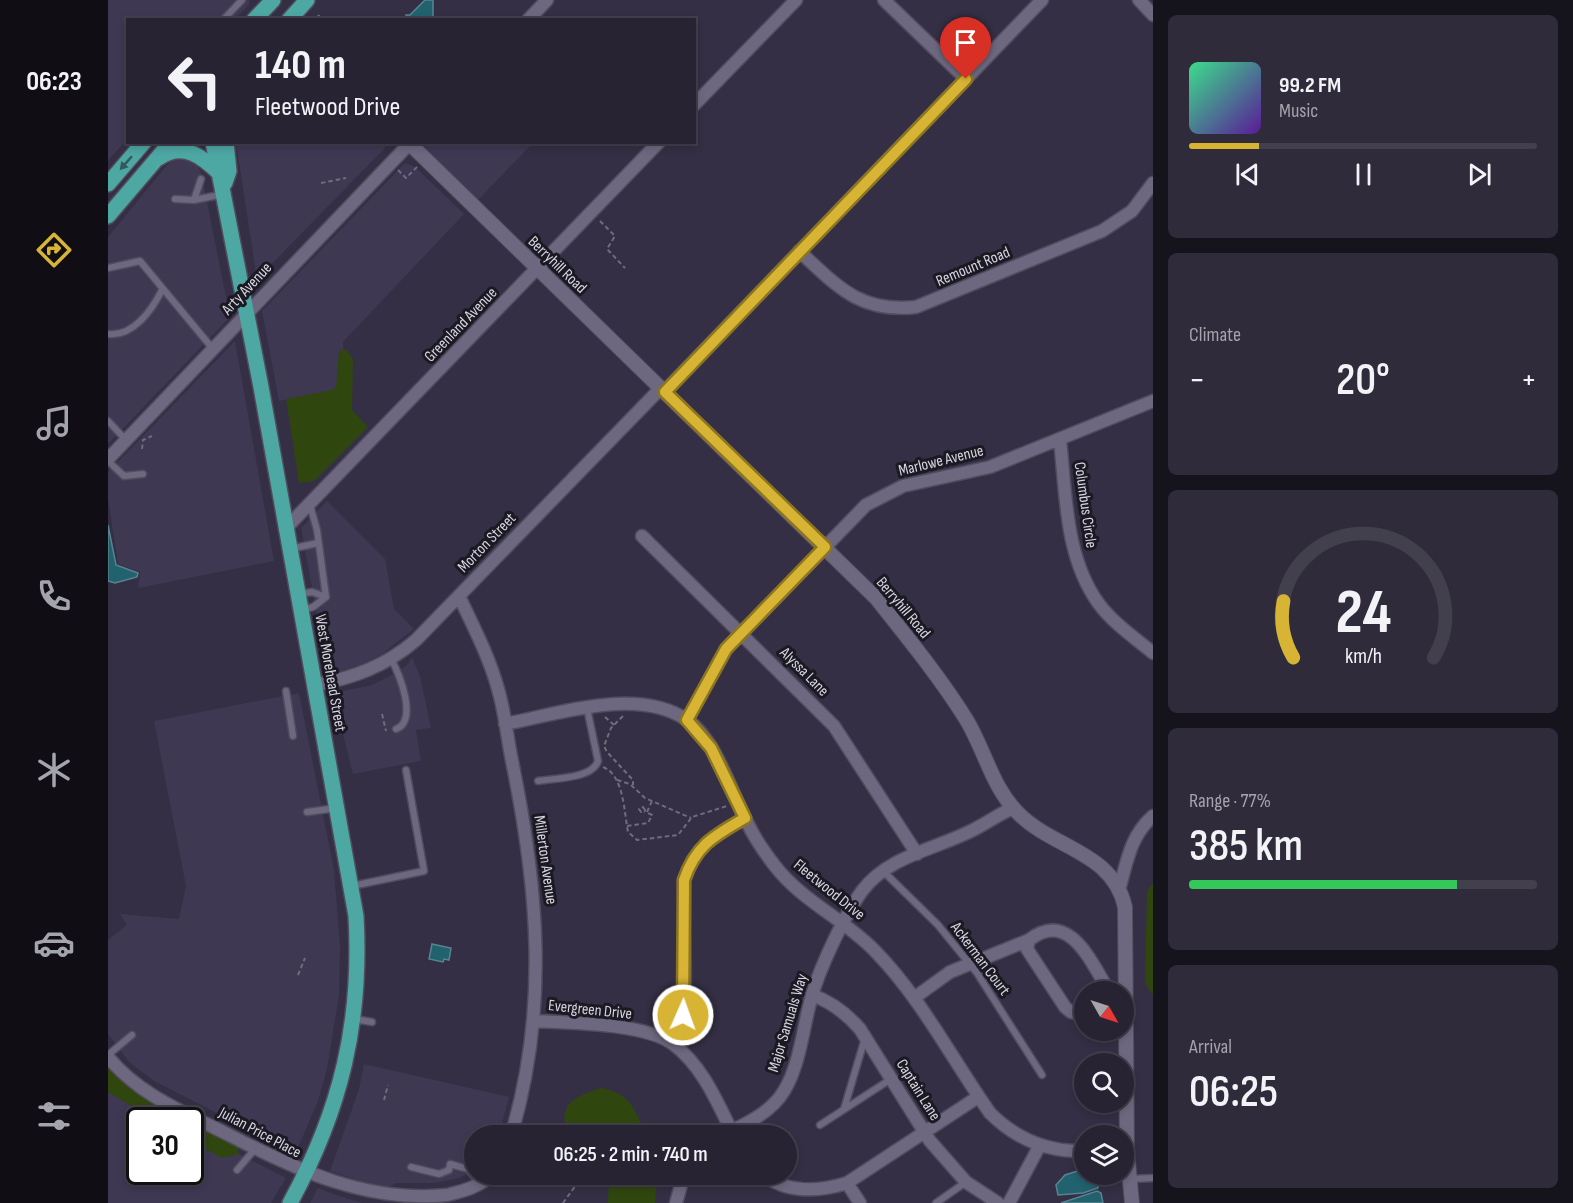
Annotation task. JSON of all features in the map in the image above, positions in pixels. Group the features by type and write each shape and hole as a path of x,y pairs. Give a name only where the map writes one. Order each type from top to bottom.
{"main road":[{"path":"256,18 273,0"},
{"path":"291,18 307,0"},
{"path":"108,184 142,144"},
{"path":"108,216 169,144"},
{"name":"West Morehead Street","path":"213,144 223,185 352,886 358,951 354,1019 347,1060 333,1109 305,1175 290,1203"},
{"path":"148,168 165,154 187,151 201,157 223,185 229,171 226,144"}],"street":[{"path":"530,18 547,0"},
{"path":"696,103 796,0"},
{"path":"884,0 966,79"},
{"name":"Morton Street","path":"315,686 360,675 391,659 416,640 1042,0"},
{"path":"1139,0 1153,15"},
{"name":"Arty Avenue","path":"108,460 409,144"},
{"name":"Berryhill Road","path":"411,144 876,598 942,683 976,736 1000,790 1013,808 1034,827 1093,859 1104,868 1119,890 1125,907 1125,1125"},
{"name":"Greenland Avenue","path":"285,529 657,144"},
{"name":"Remount Road","path":"799,251 840,289 858,300 891,309 916,307 1102,231 1132,211 1153,183"},
{"name":"Marlowe Avenue","path":"687,720 716,662 741,632 851,519 884,494 917,482 990,467 1153,401"},
{"name":"Columbus Circle","path":"1060,440 1070,526 1084,579 1113,620 1153,654"},
{"name":"Alyssa Lane","path":"642,536 834,726 917,854"},
{"name":"Millerton Avenue","path":"459,596 487,657 498,689 531,863 537,950 534,1021 525,1079 514,1125"},
{"name":"Fleetwood Drive","path":"505,724 615,704 647,705 687,720 711,748 758,843 784,877 875,951 914,998 978,1096 1002,1125 1018,1136 1040,1145 1063,1151 1074,1151"},
{"name":"Major Samuals Way","path":"743,1125 770,1107 784,1091 812,995 843,924 862,891 884,871 974,830 1013,808"},
{"path":"1119,890 1131,846 1145,822 1153,816"},
{"path":"725,1125 704,1078 672,1043 685,1010 684,880 691,862 700,849 745,818"},
{"path":"914,998 939,978 968,962 1029,940 1039,932 1051,929 1072,937 1083,948 1103,981"},
{"path":"1029,940 1027,949 1065,1007 1074,1012"},
{"name":"Captain Lane","path":"812,995 843,1011 865,1038 926,1132 966,1182 999,1203"},
{"name":"Evergreen Drive","path":"534,1021 624,1028 672,1043"},
{"name":"Julian Price Place","path":"108,1056 136,1086 305,1175"},
{"path":"781,1185 801,1190 826,1189 848,1183 978,1096"},
{"path":"1008,1203 1040,1145"},
{"path":"305,1175 346,1191 378,1200 401,1202 441,1197 477,1185"},
{"path":"848,1183 860,1203"},
{"path":"676,1203 681,1185"},
{"name":"Berryhill Road","path":"1130,1185 1132,1203"}],"lane":[{"path":"225,18 242,0"},
{"path":"194,200 201,179"},
{"path":"175,199 194,200 223,185"},
{"path":"108,268 140,261 213,349"},
{"path":"108,334 115,335 138,324 154,306 162,290"},
{"path":"108,421 126,440"},
{"path":"108,460 124,476 143,474"},
{"path":"310,504 326,597"},
{"path":"289,549 318,543"},
{"path":"299,602 312,592 326,597"},
{"path":"299,602 314,607 326,597"},
{"path":"391,659 401,680 408,717 405,724 396,729"},
{"path":"286,691 294,736"},
{"path":"538,781 588,772 595,768 598,761 587,708"},
{"path":"352,886 424,871 406,770"},
{"path":"307,812 337,808"},
{"name":"Ackerman Court","path":"884,871 916,902 968,962 1042,1075"},
{"path":"354,1019 372,1022"},
{"path":"108,1056 132,1035"},
{"path":"844,1109 865,1038"},
{"path":"820,1125 892,1079"},
{"path":"237,1170 255,1149"},
{"path":"411,1167 439,1174 449,1170 450,1164 464,1168"},
{"path":"1134,1179 1153,1178"},
{"path":"936,1203 966,1182"}],"path":[{"path":"318,15 321,18"},
{"path":"397,169 406,178 418,166"},
{"path":"321,183 346,178"},
{"path":"600,221 615,236 607,249 609,253 625,268"},
{"path":"142,449 143,440 152,436"},
{"path":"628,711 614,725 606,740 605,750 633,780 633,785"},
{"path":"382,714 386,731"},
{"path":"602,714 614,725"},
{"path":"601,766 610,770 617,780 626,808 630,835 641,840 676,835 691,818 729,805"},
{"path":"617,780 633,785 652,801 691,818"},
{"path":"627,826 648,823 652,815 645,812 652,801"},
{"path":"298,975 305,958"},
{"path":"384,1100 388,1085"},
{"path":"563,1203 578,1185"}],"shaded area":[{"path":"108,0 249,0 249,5 236,18 126,18 126,141 108,160"},
{"path":"425,0 433,0 433,18 406,18 406,15 410,15"},
{"path":"236,144 383,144 385,148 257,279"},
{"path":"425,144 532,144 477,201 427,150"},
{"path":"186,159 197,165 201,172 230,317 108,444 108,237 167,165 173,160"},
{"path":"405,163 415,167 464,214 343,342 346,388 279,401 262,311"},
{"path":"235,341 274,561 138,588 140,572 118,564 108,498 108,472"},
{"path":"346,349 353,359 352,410 368,427 314,481 299,483 286,399 332,390 336,387 339,351"},
{"path":"327,501 385,559 394,609 414,629 382,654 361,665 328,675 301,528"},
{"path":"108,525 116,565 138,573 137,577 115,583 108,581"},
{"path":"412,657 420,676 431,728 416,730 421,761 353,774 333,693 372,685 398,672 409,663"},
{"path":"299,693 334,870 340,946 339,995 327,1069 318,1101 297,1150 293,1152 154,1081 129,1062 108,1034 108,940 127,925 120,914 179,919 186,886 154,721"},
{"path":"1153,883 1153,995 1145,983 1147,891"},
{"path":"432,944 451,948 449,960 444,959 443,962 429,959"},
{"path":"364,1064 509,1097 502,1125 464,1125 464,1176 434,1183 396,1183 389,1187 330,1171 359,1089"},
{"path":"108,1066 132,1090 164,1107 126,1107 126,1185 204,1185 204,1129 237,1147 239,1154 286,1178 271,1203 108,1203"},
{"path":"108,1066 132,1090 164,1107 133,1107 108,1092"},
{"path":"601,1088 619,1094 631,1104 642,1125 565,1125 567,1108 576,1098"},
{"path":"204,1129 237,1147 239,1154 222,1158 204,1148"},
{"path":"1074,1172 1074,1185 1098,1185 1098,1188 1083,1193 1058,1195 1056,1185 1065,1175"},
{"path":"609,1185 656,1185 655,1203 608,1203"},
{"path":"318,1188 333,1194 362,1203 310,1203"},
{"path":"1097,1191 1101,1193 1103,1203 1061,1203"}],"route":[{"path":"683,1015 685,1010 682,902 684,880 691,862 700,849 713,837 745,818 711,748 687,720 716,662 726,649 825,547 665,392 966,79"}]}
